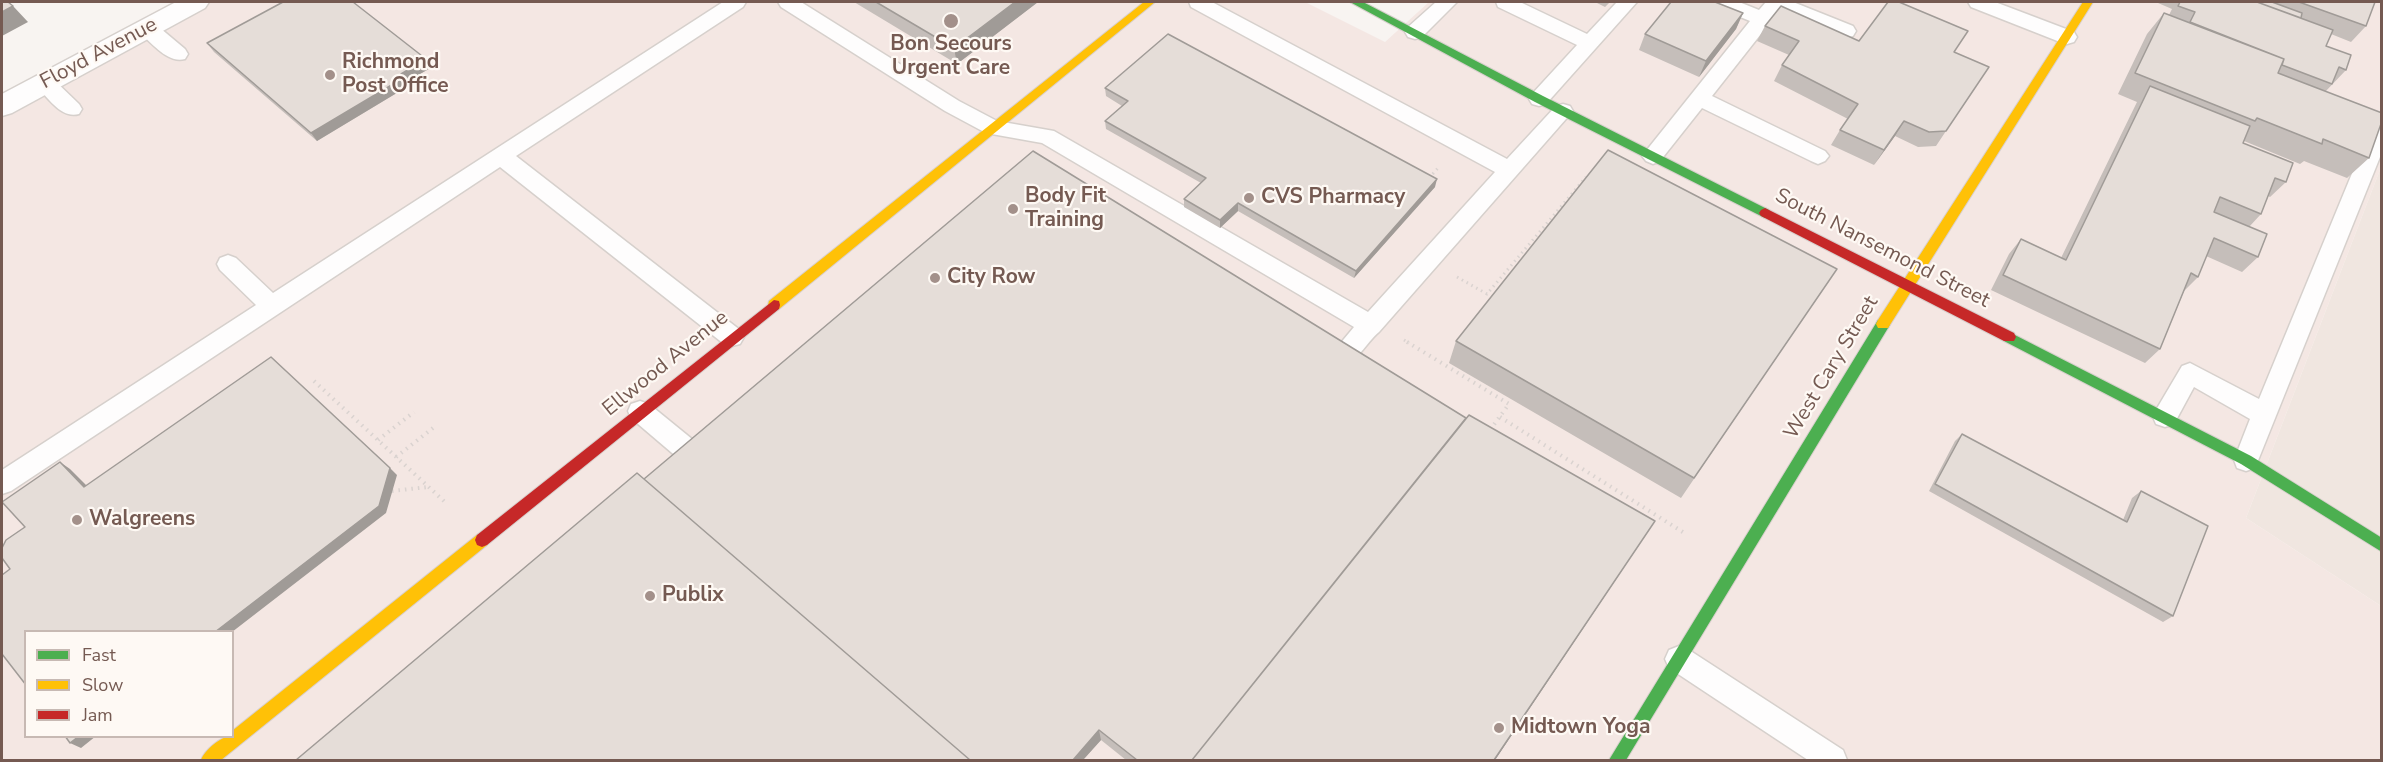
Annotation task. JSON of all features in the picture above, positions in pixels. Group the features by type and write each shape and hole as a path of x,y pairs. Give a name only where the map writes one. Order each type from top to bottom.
{"main road":[{"name":"Ellwood Avenue","path":"209,760 1150,2"},
{"name":"South Nansemond Street","path":"1355,2 1539,99 1907,284 2247,460 2382,546"},
{"name":"West Cary Street","path":"1617,760 1907,284 2088,2"}],"street":[{"name":"Floyd Avenue","path":"2,106 196,2"}],"lane":[{"path":"2,483 736,2"},
{"path":"788,2 952,106 993,128 1047,136 1371,325"},
{"path":"1198,2 1510,170"},
{"path":"1415,32 1447,2"},
{"path":"1505,2 1589,43"},
{"path":"1539,99 1627,2"},
{"path":"1723,2 1762,19"},
{"path":"1653,156 1776,2 1846,32"},
{"path":"1978,2 2067,37"},
{"path":"147,28 178,54"},
{"path":"45,83 72,109"},
{"path":"1699,98 1818,156"},
{"path":"1341,357 1563,111"},
{"path":"2247,460 2382,125"},
{"path":"501,156 732,337"},
{"path":"228,264 272,306"},
{"path":"2165,417 2190,373 2265,415"},
{"path":"640,411 694,456"},
{"path":"1679,659 1833,760"}],"path":[{"path":"1456,277 1487,294 1591,171"},
{"path":"1419,172 1433,180"},
{"path":"1410,330 1402,339 1509,404 1487,433"},
{"path":"314,381 446,503"},
{"path":"378,440 414,412"},
{"path":"1500,417 1686,534"},
{"path":"396,457 433,428"},
{"path":"392,491 429,487"}],"shaded area":[{"path":"206,2 1305,2 1385,42 1429,2 2381,2 2381,167 2246,518 2381,606 2381,760 2,760 2,109"},
{"path":"2381,167 2381,606 2246,518"}],"building":[{"path":"2,2 8,2 13,6 2,12"},
{"name":"Richmond Post Office","path":"283,2 353,2 426,59 401,74 405,77 311,133 207,43"},
{"path":"876,2 1015,2 954,48"},
{"path":"1671,2 1715,2 1743,13 1706,61 1645,34"},
{"path":"1888,2 1899,2 1968,31 1954,52 1989,67 1946,131 1929,132 1904,121 1884,150 1840,130 1858,104 1782,65 1799,41 1765,26 1781,6 1859,41"},
{"path":"2180,2 2257,2 2333,30 2326,46 2351,55 2346,70 2339,67 2332,84 2282,65 2284,59 2190,22 2195,12 2178,6"},
{"path":"2257,2 2272,2 2302,13 2301,18"},
{"path":"2299,2 2375,2 2366,26"},
{"path":"2164,13 2284,59 2278,73 2382,113 2382,121 2369,158 2323,139 2322,144 2257,118 2255,121 2135,73"},
{"name":"CVS Pharmacy","path":"1168,34 1437,179 1356,271 1238,203 1220,220 1184,199 1206,178 1105,121 1128,101 1105,88"},
{"path":"2150,86 2250,126 2243,143 2293,163 2286,182 2275,178 2261,214 2220,197 2214,212 2267,234 2258,257 2214,238 2198,277 2191,273 2160,349 2003,275 2021,239 2066,260"},
{"path":"1608,150 1837,269 1694,478 1456,341"},
{"path":"1033,151 1466,418 1192,760 1137,760 1099,730 1073,760 970,760 644,479"},
{"name":"Walgreens","path":"271,357 390,468 379,506 218,630 24,630 24,682 2,654 2,575 10,569 2,558 2,548 6,540 25,527 2,502 60,462 84,487"},
{"path":"1469,415 1655,521 1494,760 1192,760"},
{"path":"1962,434 2127,522 2141,491 2208,526 2173,616 1935,484"},
{"name":"Publix","path":"637,473 970,760 296,760"},
{"path":"66,738 76,738 70,743"}],"traffic: fast":[{"path":"1355,2 1539,99 1765,213"},
{"path":"1617,760 1883,324"},
{"path":"2009,337 2246,460 2382,546"}],"traffic: slow":[{"path":"774,305 1150,2"},
{"path":"1883,324 2088,2"},
{"path":"209,760 482,540"}],"traffic: jam":[{"path":"1765,213 2009,337"},
{"path":"482,540 774,305"}],"place":[{"name":"Bon Secours Urgent Care","path":"951,21"},
{"name":"Richmond Post Office","path":"330,75"},
{"name":"CVS Pharmacy","path":"1249,198"},
{"name":"Body Fit Training","path":"1013,209"},
{"name":"City Row","path":"935,278"},
{"name":"Walgreens","path":"77,520"},
{"name":"Publix","path":"650,596"},
{"name":"Midtown Yoga","path":"1499,728"}]}
